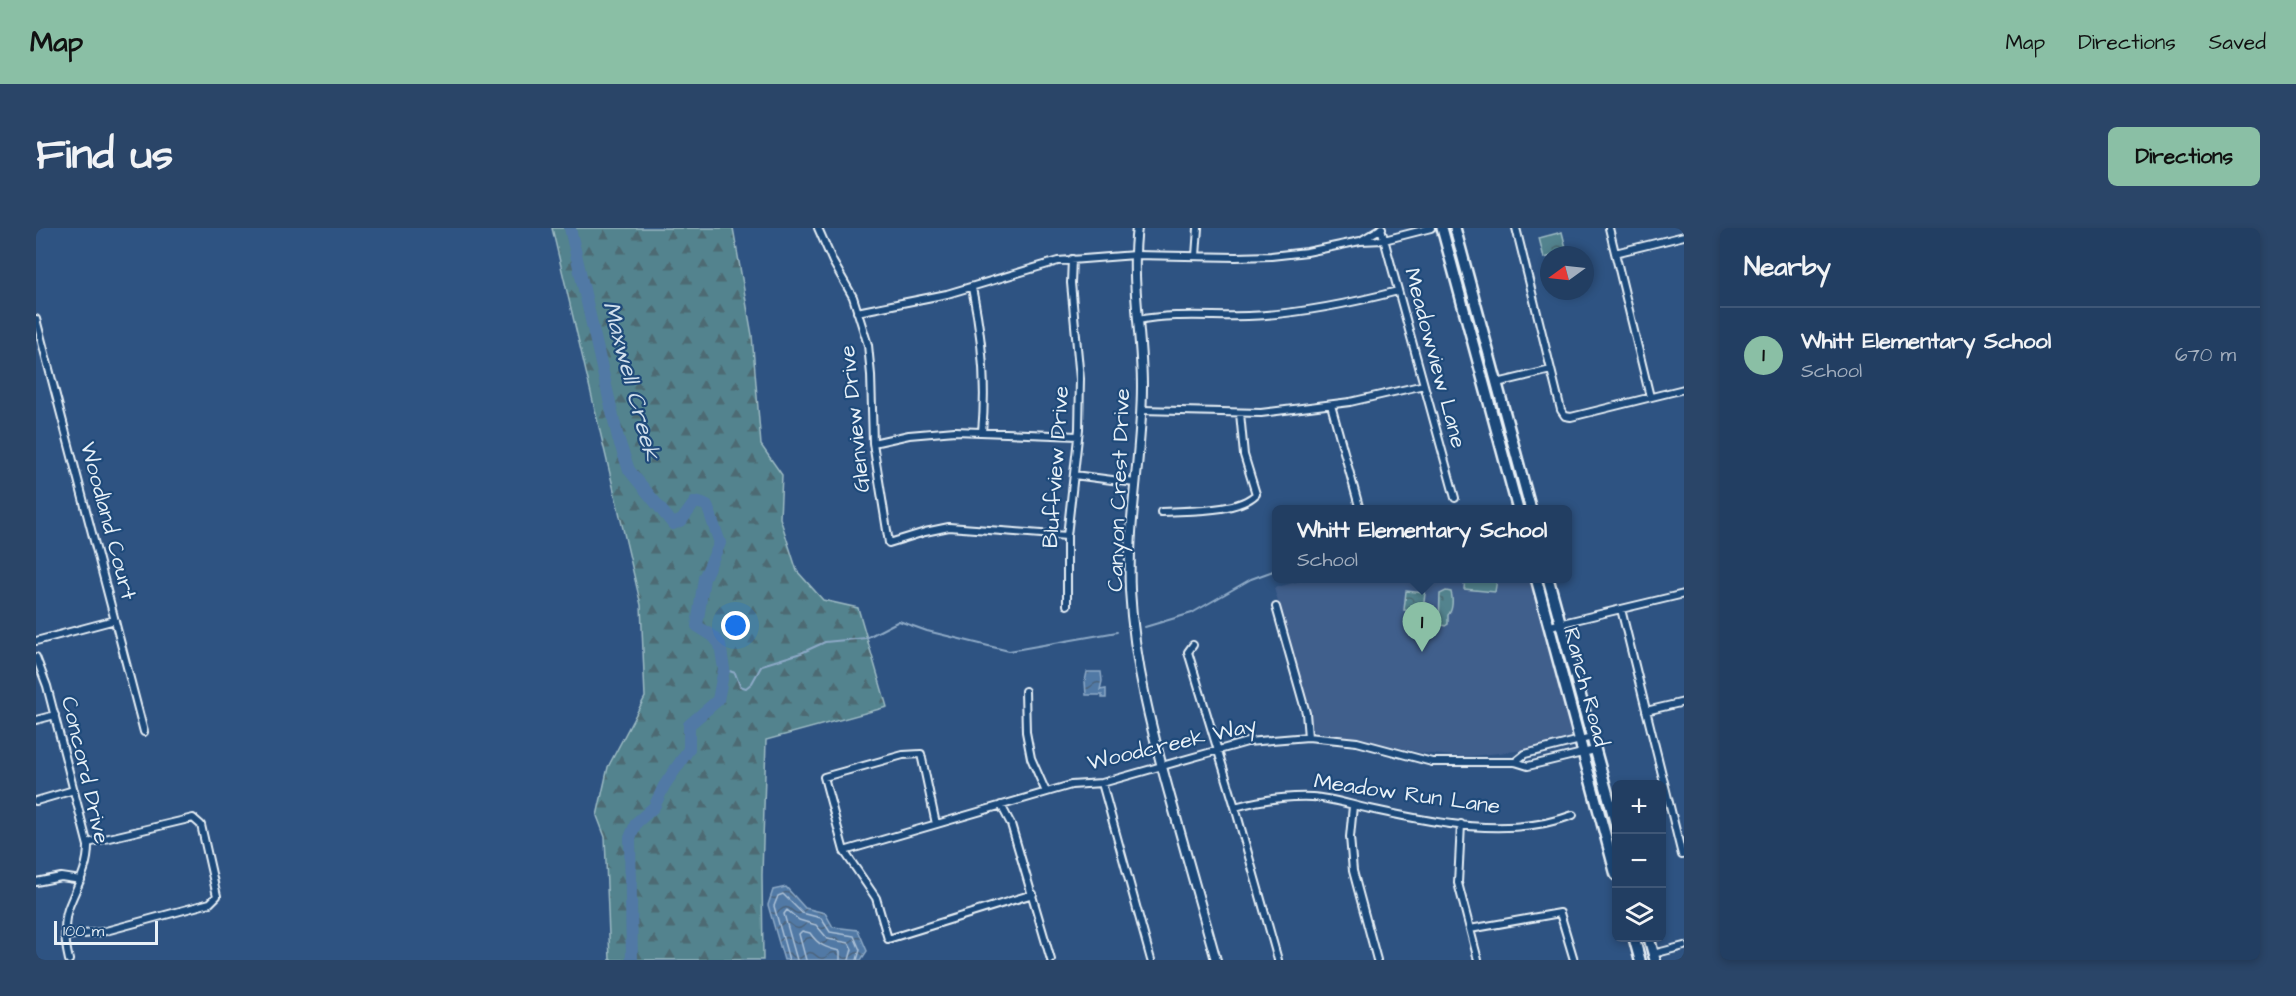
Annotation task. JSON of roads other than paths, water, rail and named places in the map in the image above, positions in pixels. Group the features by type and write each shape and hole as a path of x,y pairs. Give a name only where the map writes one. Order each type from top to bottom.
{"main road":[{"path":"1442,228 1517,505"},
{"path":"1455,228 1530,505"},
{"name":"Ranch Road","path":"1537,583 1612,857"},
{"name":"Ranch Road","path":"1549,583 1612,808"},
{"path":"1635,942 1640,960"},
{"path":"1650,942 1654,957"}],"street":[{"name":"Glenview Drive","path":"819,228 829,254 853,297 868,351 873,443 889,543 949,527 1067,536"},
{"name":"Canyon Crest Drive","path":"1137,228 1134,285 1138,320 1141,410 1130,547 1130,590 1141,678 1161,766 1216,960"},
{"path":"1196,256 1198,228"},
{"path":"1360,241 1381,228"},
{"name":"Meadowview Lane","path":"1381,228 1455,498"},
{"path":"857,312 972,288 1058,261 1135,255 1271,256 1307,252 1360,241 1384,240 1431,228"},
{"path":"1516,228 1561,410 1565,416 1571,417 1684,389"},
{"path":"1609,228 1650,397"},
{"path":"1615,253 1684,236"},
{"name":"Bluffview Drive","path":"1067,605 1067,536 1078,436 1080,379 1071,283 1072,260"},
{"path":"972,288 981,332 984,368 985,401 982,432"},
{"path":"1138,320 1170,315 1250,316 1292,313 1343,306 1398,291"},
{"name":"Woodland Court","path":"36,319 144,732"},
{"path":"1497,383 1551,370"},
{"path":"1141,410 1262,412 1331,405 1424,385"},
{"path":"1331,405 1359,505"},
{"path":"1161,512 1232,506 1248,502 1256,494 1244,455 1240,413"},
{"path":"873,443 932,432 1078,436"},
{"path":"1074,476 1135,483"},
{"path":"1550,626 1684,594"},
{"path":"1276,607 1306,713 1308,737"},
{"path":"1621,609 1682,855"},
{"path":"36,641 115,620"},
{"path":"1193,645 1188,652 1278,960"},
{"name":"Concord Drive","path":"36,657 47,686 88,843 88,858 68,910 65,936 69,960"},
{"path":"1025,691 1026,732 1031,758 1046,792"},
{"path":"1646,711 1684,702"},
{"path":"36,720 55,715"},
{"name":"Woodcreek Way","path":"844,851 1071,785 1102,783 1247,742 1308,737 1357,742 1432,762 1515,762 1528,766 1595,750"},
{"name":"Woodcreek Way","path":"1515,762 1525,754 1592,737"},
{"path":"936,824 921,754 903,755 824,777 844,851 876,898 888,939 1033,894"},
{"path":"1102,783 1151,960"},
{"path":"36,801 74,790"},
{"name":"Meadow Run Lane","path":"1235,807 1270,799 1313,797 1408,817 1500,827 1551,821 1573,814"},
{"path":"1001,805 1011,824 1052,960"},
{"path":"1353,806 1350,837 1353,871 1377,960"},
{"path":"65,936 102,932 210,903 216,899 218,893 201,825 196,820 189,818 88,843"},
{"path":"1461,824 1458,883 1478,960"},
{"path":"36,882 61,877 81,880"},
{"path":"1470,929 1560,913 1574,960"},
{"path":"1654,957 1684,946"}],"water":[{"path":"1087,672 1101,672 1100,690 1106,689 1106,698 1102,698 1102,695 1086,695"},
{"path":"786,887 805,908 825,913 833,927 858,930 867,951 861,960 784,960 768,905 773,890"}],"waterway":[{"name":"Maxwell Creek","path":"570,228 618,438 629,470 673,524 682,520 695,502 707,505 720,543 704,578 697,626 713,636 720,644 724,669 718,700 689,725 689,749 664,786 654,807 636,823 630,838 632,960"},
{"path":"1145,627 1192,613 1251,579 1272,571"},
{"path":"724,669 735,673 740,686 746,688 752,683 762,665 801,653 825,642 866,638 899,621 927,631 1009,651 1117,632"}],"place":[{"name":"Whitt Elementary School","path":"1422,652"}]}
